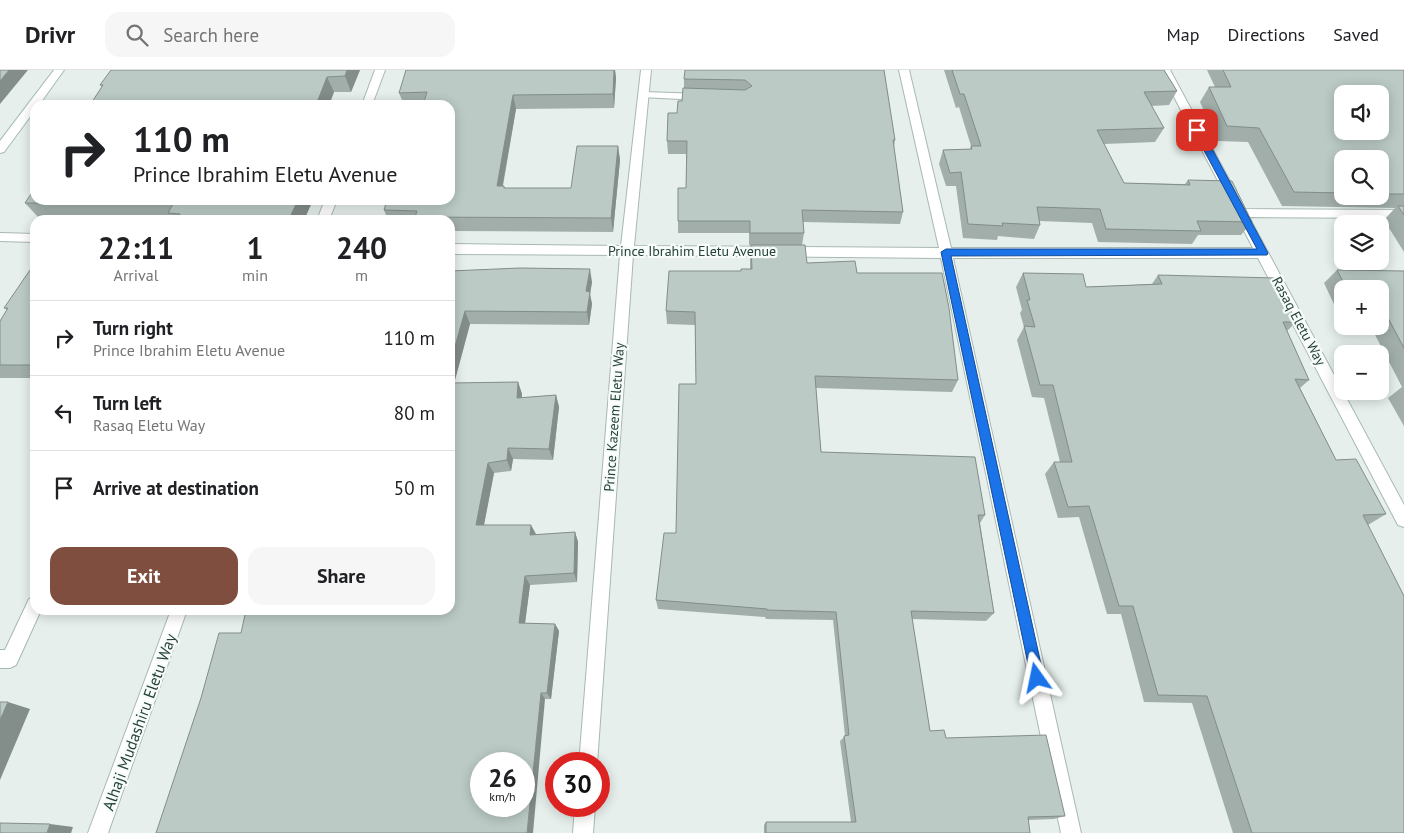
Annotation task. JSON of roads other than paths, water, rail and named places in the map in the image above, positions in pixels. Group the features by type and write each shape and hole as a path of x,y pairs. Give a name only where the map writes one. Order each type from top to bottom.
{"street":[{"path":"36,100 59,70"},
{"path":"369,100 380,70"},
{"name":"Prince Kazeem Eletu Way","path":"589,752 627,250 646,70"},
{"path":"904,70 946,252 1071,833"},
{"name":"Rasaq Eletu Way","path":"1165,70 1243,213 1404,520"},
{"path":"644,95 716,98"},
{"path":"0,149 30,108"},
{"path":"1243,213 1404,214"},
{"path":"0,237 30,238"},
{"name":"Prince Ibrahim Eletu Avenue","path":"455,248 1264,253"},
{"path":"0,659 10,659 31,615"},
{"name":"Alhaji Mudashiru Eletu Way","path":"98,833 178,615"},
{"path":"582,833 584,817"}]}
